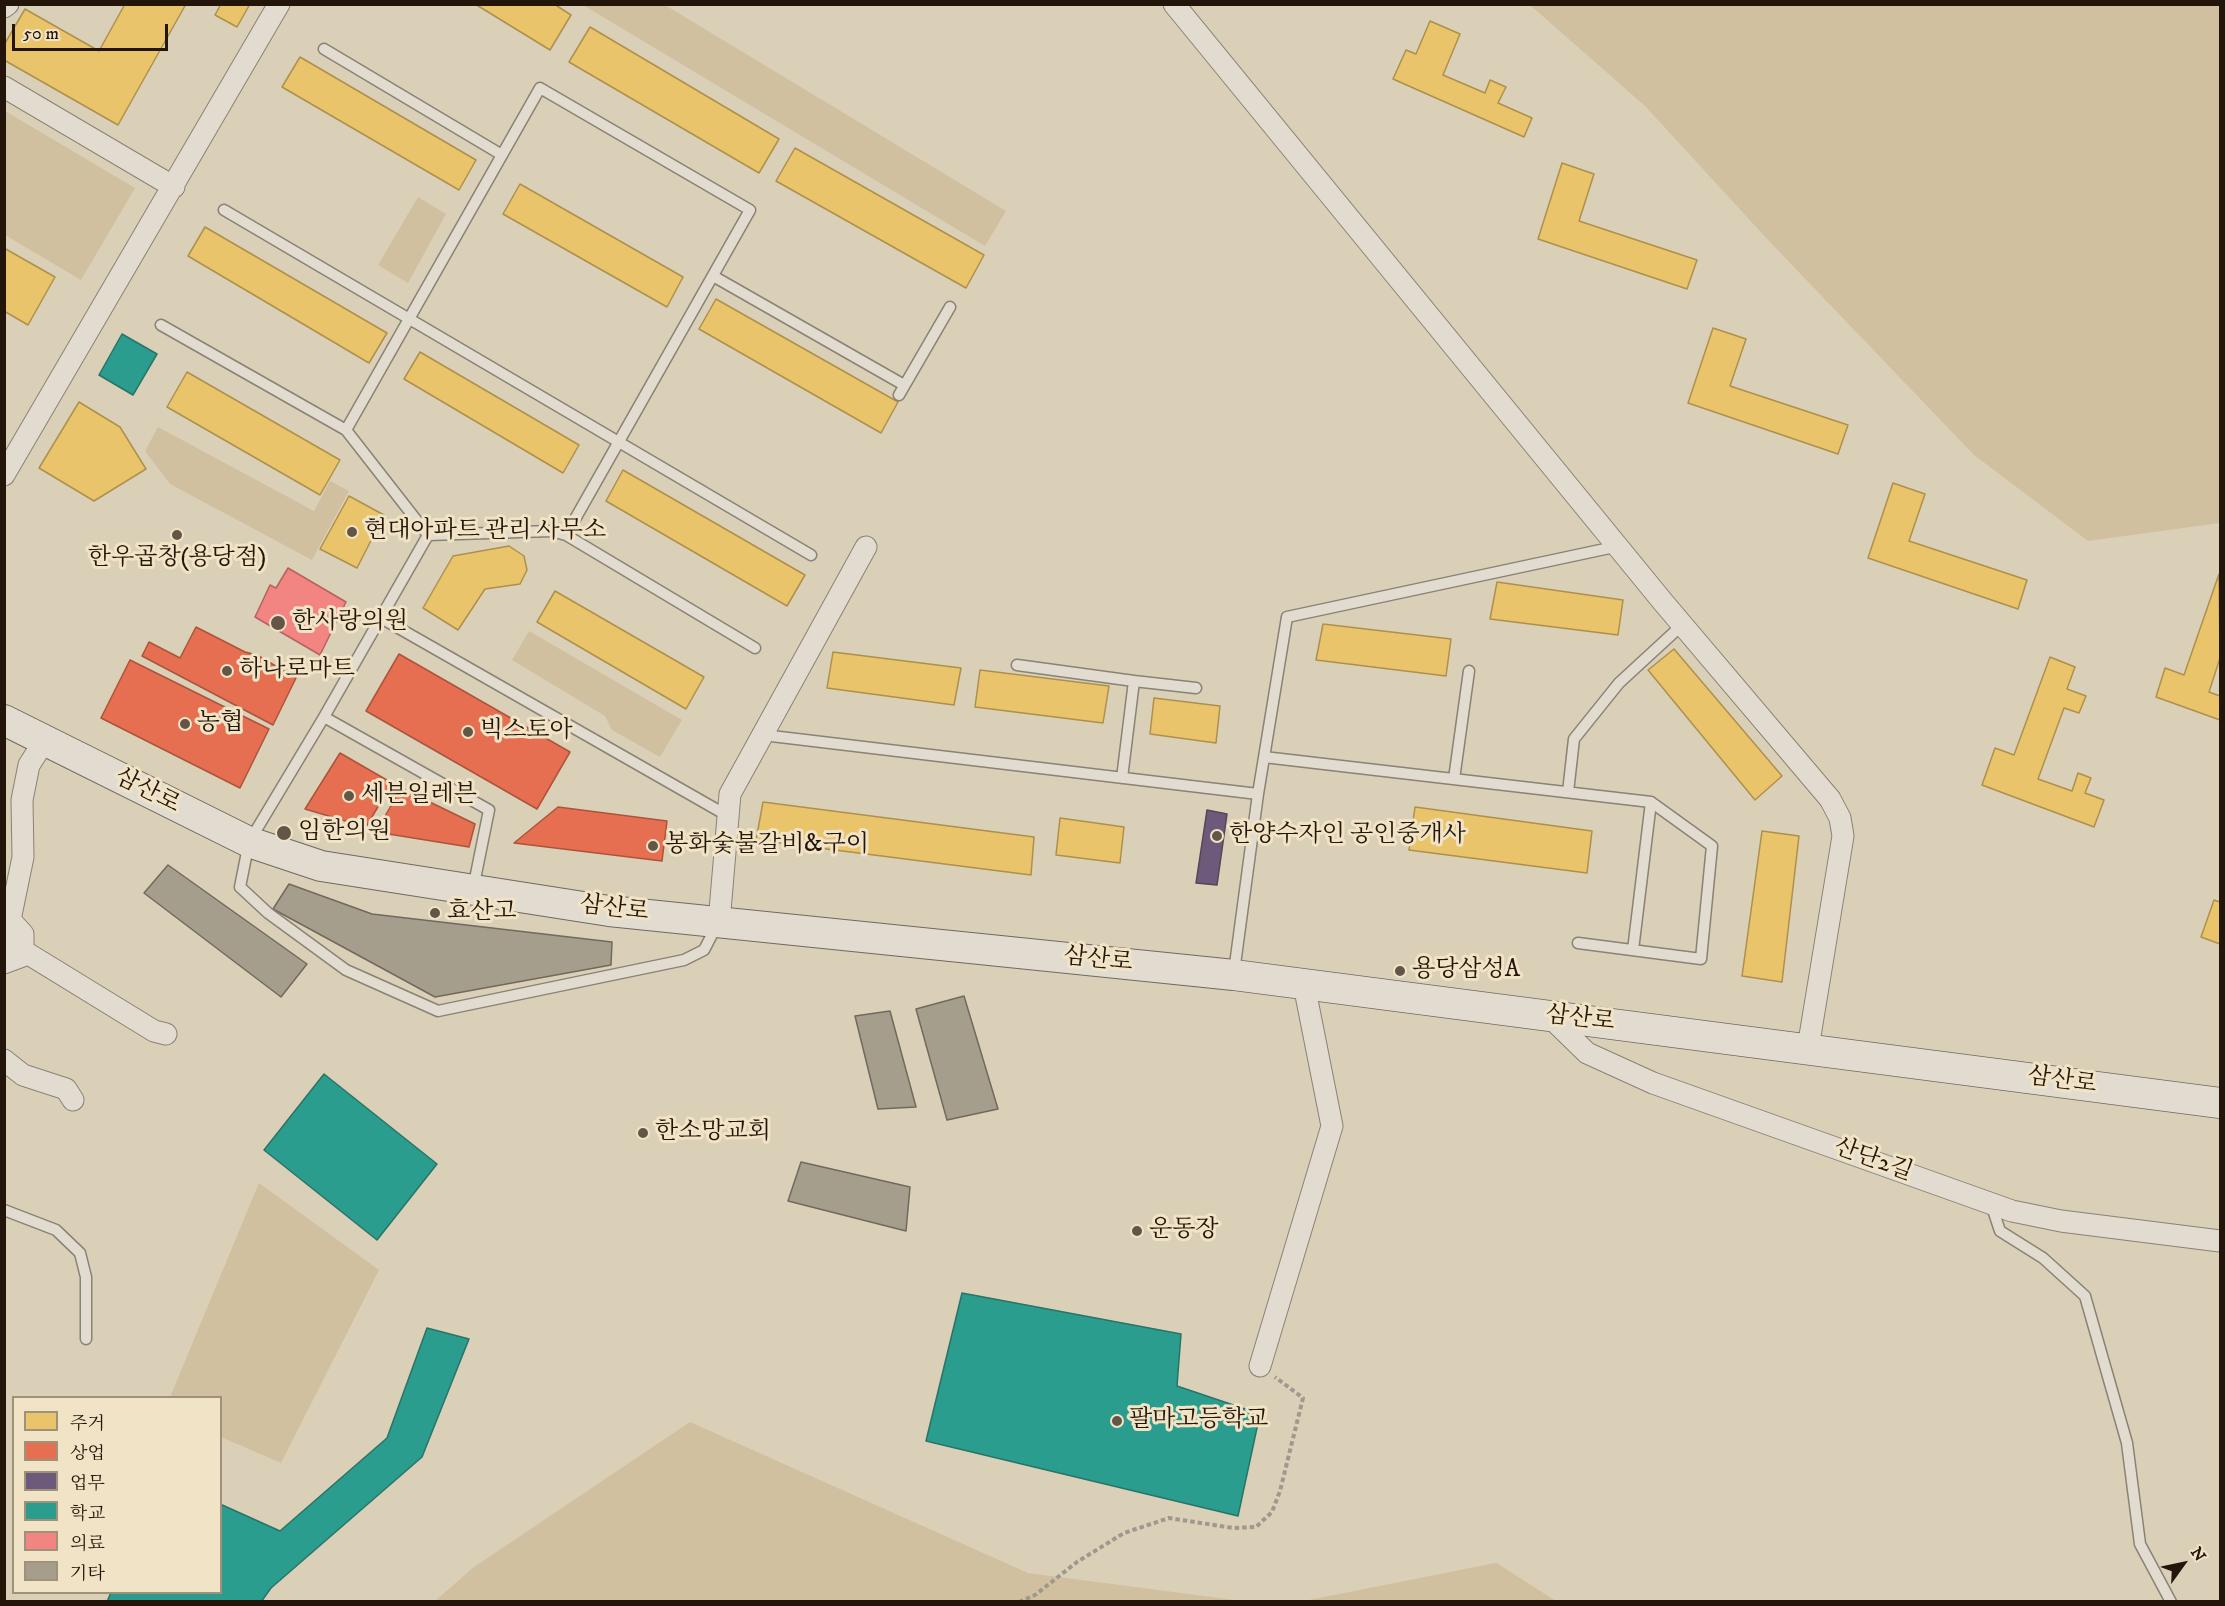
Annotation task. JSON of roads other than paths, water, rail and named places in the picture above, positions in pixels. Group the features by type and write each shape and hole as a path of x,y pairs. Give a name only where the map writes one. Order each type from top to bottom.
{"main road":[{"name":"삼산로","path":"4,720 249,842 321,866 609,911 1234,975 2220,1103"}],"street":[{"path":"4,475 279,4"},
{"path":"1174,4 1682,625 1830,799 1840,818 1843,836 1808,1048"},
{"path":"4,87 174,187"},
{"path":"719,922 730,794 866,548"},
{"path":"4,963 23,956 22,934 10,921 23,857 22,800 28,765 45,740"},
{"path":"4,939 154,1031 166,1034"},
{"path":"1260,1366 1332,1126 1304,985"},
{"name":"산단2길","path":"1549,1016 1587,1053 1653,1083 1991,1204 2012,1211 2061,1221 2220,1241"},
{"path":"4,1060 23,1076 66,1089 73,1100"}],"lane":[{"path":"324,49 502,154"},
{"path":"346,430 540,88 750,210 566,536"},
{"path":"224,210 811,555"},
{"path":"712,276 902,390 950,306"},
{"path":"161,325 346,430 428,535"},
{"path":"428,535 552,531 566,536 755,648"},
{"path":"428,535 324,717 249,842 240,887 268,913 346,970 438,1011 684,960 704,950 719,922"},
{"path":"1234,975 1258,794 1287,617 1619,546"},
{"path":"381,618 728,816"},
{"path":"1568,792 1574,739 1619,683 1682,625"},
{"path":"1017,665 1196,688"},
{"path":"1454,779 1469,671"},
{"path":"1122,778 1134,681"},
{"path":"324,717 489,810 473,889"},
{"path":"763,735 1258,794"},
{"path":"1264,757 1651,802 1712,846 1701,959 1578,943"},
{"path":"1634,950 1651,802"},
{"path":"1991,1204 2000,1231 2043,1258 2085,1296 2127,1443 2140,1544 2171,1602"},
{"path":"4,1210 56,1230 80,1254 86,1277 86,1339"}],"place":[{"name":"현대아파트 관리 사무소","path":"352,532"},
{"name":"한우곱창(용당점)","path":"177,535"},
{"name":"한사랑의원","path":"278,623"},
{"name":"하나로마트","path":"227,671"},
{"name":"농협","path":"185,724"},
{"name":"빅스토아","path":"468,732"},
{"name":"세븐일레븐","path":"349,796"},
{"name":"임한의원","path":"284,833"},
{"name":"한양수자인 공인중개사","path":"1217,836"},
{"name":"봉화숯불갈비&구이","path":"653,846"},
{"name":"효산고","path":"435,913"},
{"name":"용당삼성A","path":"1400,971"},
{"name":"한소망교회","path":"643,1133"},
{"name":"운동장","path":"1137,1231"},
{"name":"팔마고등학교","path":"1117,1421"}]}
